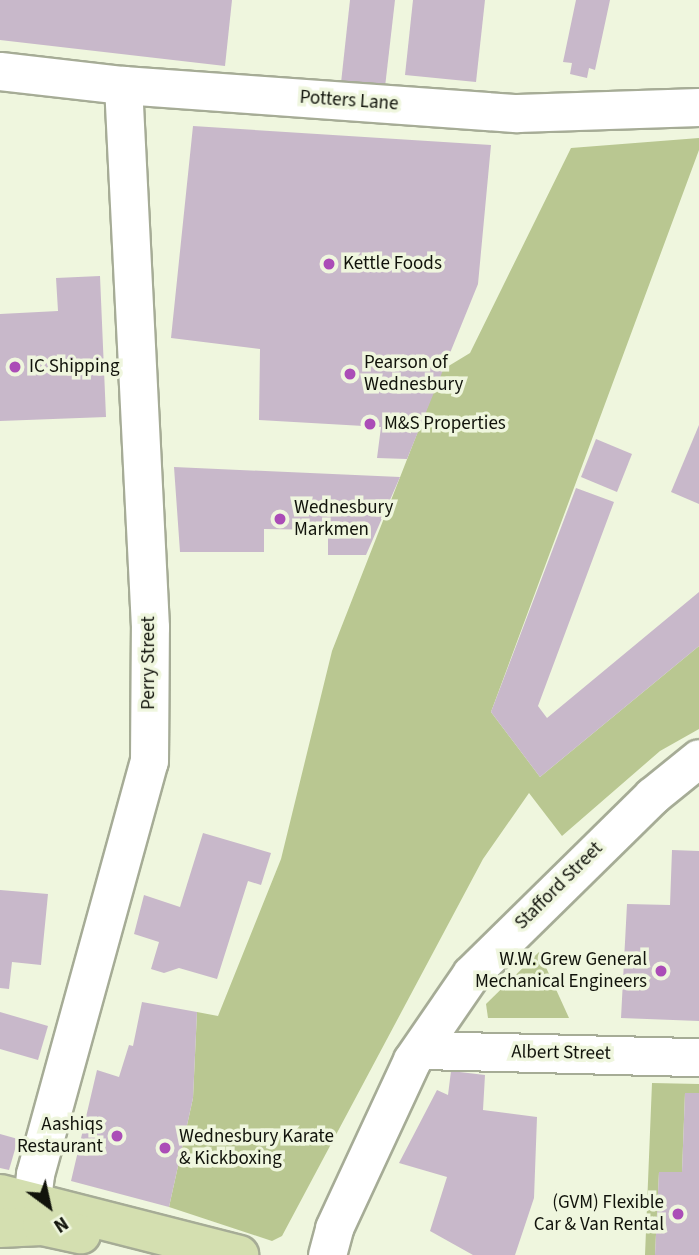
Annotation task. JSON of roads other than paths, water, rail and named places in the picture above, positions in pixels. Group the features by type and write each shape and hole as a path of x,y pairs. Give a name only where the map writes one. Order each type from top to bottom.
{"main road":[{"path":"15,1212 152,1247 239,1255"}],"street":[{"name":"Potters Lane","path":"0,71 123,85 517,113 699,107"},
{"name":"Perry Street","path":"15,1212 149,761 150,627 123,85"},
{"name":"Stafford Street","path":"327,1255 334,1228 412,1060 424,1049 471,974 642,805 699,758"},
{"name":"Albert Street","path":"424,1049 699,1057"}],"place":[{"name":"Kettle Foods","path":"329,264"},
{"name":"IC Shipping","path":"15,367"},
{"name":"Pearson of Wednesbury","path":"350,374"},
{"name":"M&S Properties","path":"370,424"},
{"name":"Wednesbury Markmen","path":"280,519"},
{"name":"W.W. Grew General Mechanical Engineers","path":"661,971"},
{"name":"Aashiqs Restaurant","path":"117,1136"},
{"name":"Wednesbury Karate & Kickboxing","path":"165,1148"},
{"name":"(GVM) Flexible Car & Van Rental","path":"678,1214"}]}
